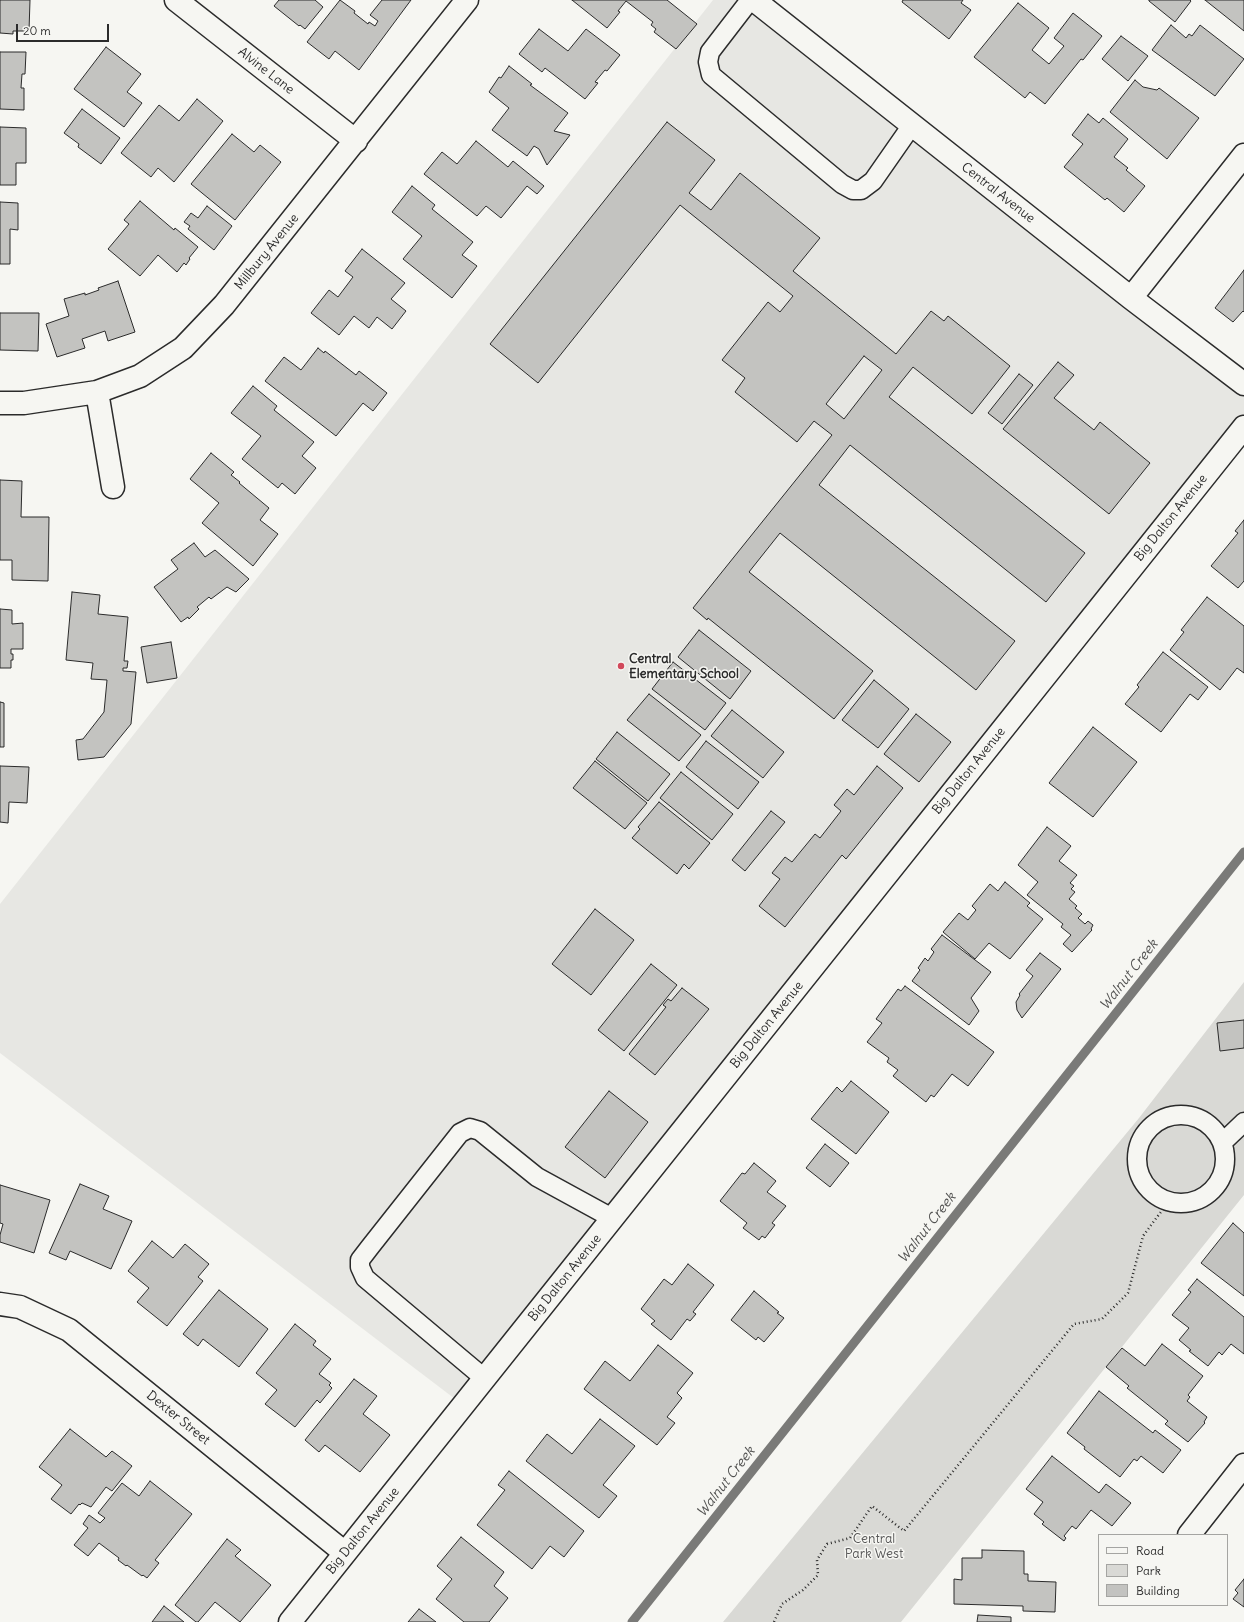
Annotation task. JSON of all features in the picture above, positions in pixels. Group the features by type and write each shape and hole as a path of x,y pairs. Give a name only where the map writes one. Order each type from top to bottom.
{"street":[{"name":"Alvine Lane","path":"176,0 356,141"},
{"name":"Millbury Avenue","path":"0,403 24,403 97,392 140,376 183,348 224,305 468,0"},
{"name":"Central Avenue","path":"754,0 1131,298 1244,384"},
{"path":"1131,298 1244,155"},
{"path":"97,392 113,487"},
{"name":"Big Dalton Avenue","path":"290,1622 1244,427"},
{"name":"Dexter Street","path":"0,1304 20,1306 69,1330 345,1553"},
{"path":"1190,1534 1244,1465"}],"lane":[{"path":"750,0 710,52 708,62 711,75 842,184 852,190 861,190 873,181 912,125"},
{"path":"1176,1115 1191,1117 1204,1122 1215,1131 1222,1143 1225,1158 1223,1172 1216,1185 1206,1196 1192,1201 1177,1203 1169,1201 1151,1191 1142,1180 1137,1166 1137,1151 1142,1138 1151,1127 1163,1119 1176,1115"},
{"path":"1222,1143 1244,1122"},
{"path":"484,1378 365,1278 360,1267 360,1260 370,1246 460,1133 470,1128 480,1131 537,1177 612,1218"}],"path":[{"path":"774,1622 782,1604 803,1590 818,1575 817,1560 827,1544 850,1538 872,1506 904,1531 1074,1324 1102,1319 1128,1293 1143,1236 1169,1201"}],"shaded area":[{"name":"Central Elementary School","path":"713,0 754,0 1244,384 1244,427 463,1405 0,1053 0,904"}],"green space":[{"name":"Central Park West","path":"1244,982 1244,1195 901,1622 723,1622 1139,1118"}],"building":[{"path":"0,0 30,0 29,31 13,31 13,34 0,33"},
{"path":"279,0 315,0 323,7 305,29 274,6"},
{"path":"340,0 355,11 354,13 368,24 369,22 375,26 378,21 370,15 382,0 411,0 359,70 335,51 329,59 307,42"},
{"path":"572,0 667,0 697,24 676,49 654,32 656,29 651,25 653,22 626,1 618,11 620,12 607,28"},
{"path":"903,0 963,0 961,3 971,10 949,39 902,2"},
{"path":"1149,0 1190,0 1191,1 1175,22"},
{"path":"1205,0 1244,0 1244,31"},
{"path":"1018,3 1049,28 1032,50 1049,64 1064,46 1054,38 1073,13 1102,36 1083,60 1081,59 1045,104 1030,92 1025,98 974,57"},
{"path":"1171,25 1186,38 1189,34 1192,36 1200,25 1244,59 1215,96 1152,50"},
{"path":"539,29 568,51 586,29 620,55 607,71 605,70 595,82 598,83 585,99 545,68 542,72 519,54"},
{"path":"1121,36 1148,56 1128,81 1102,59"},
{"path":"106,47 141,74 127,92 142,103 124,127 74,89"},
{"path":"0,52 26,52 25,74 22,74 21,88 24,88 24,110 0,109"},
{"path":"509,66 532,84 530,85 568,113 554,131 570,135 547,165 539,149 534,146 527,156 492,130 509,108 489,92 499,77 501,78"},
{"path":"1135,80 1143,87 1157,90 1159,88 1199,118 1167,159 1110,112"},
{"path":"197,99 223,121 174,182 158,168 151,177 121,153 159,105 179,121"},
{"path":"82,109 120,138 101,164 78,147 79,144 64,133"},
{"path":"1088,114 1099,123 1103,118 1128,139 1114,157 1128,168 1126,170 1145,186 1124,212 1107,198 1105,200 1064,167 1083,144 1072,135"},
{"path":"667,122 715,160 689,193 711,210 740,173 820,238 793,271 896,354 931,311 944,321 948,316 1010,366 972,414 913,367 889,397 1085,553 1046,602 850,445 819,485 1015,641 976,690 780,533 749,572 873,671 834,719 708,618 707,620 693,608 832,435 814,421 797,442 735,392 745,378 722,360 768,302 780,312 793,296 680,205 538,383 490,344","holes":["864,356 882,370 844,419 826,404"]},
{"path":"0,127 26,128 26,163 16,163 16,185 0,185"},
{"path":"232,134 254,152 260,145 281,162 235,220 191,184"},
{"path":"476,141 508,167 513,161 544,186 537,194 527,186 501,218 486,206 477,216 424,174 442,152 457,164"},
{"path":"412,186 435,205 432,209 473,242 462,255 477,266 452,298 403,259 422,236 392,212"},
{"path":"140,201 174,230 175,228 198,247 189,258 190,259 186,265 184,263 177,272 158,255 140,276 108,249 129,224 124,220"},
{"path":"0,202 18,203 18,230 10,229 10,264 0,264"},
{"path":"207,206 232,226 214,250 188,229 190,226 184,222 191,213 198,218"},
{"path":"362,249 405,283 391,299 406,311 392,329 377,317 369,328 354,316 339,335 311,313 329,290 338,297 353,277 345,271"},
{"path":"1244,270 1244,312 1243,311 1233,322 1215,308"},
{"path":"118,281 135,332 108,341 105,331 82,339 85,348 57,357 46,324 69,316 64,299 85,293 85,295 99,290 98,288"},
{"path":"0,313 39,313 38,351 0,350"},
{"path":"318,348 324,353 325,351 356,375 359,371 387,393 373,411 363,403 336,436 265,381 284,357 301,370"},
{"path":"1058,362 1074,375 1054,398 1094,430 1100,422 1150,463 1109,514 1003,429"},
{"path":"1019,374 1033,385 1002,424 988,413"},
{"path":"253,386 277,406 274,410 314,442 302,456 316,468 295,494 282,483 278,488 242,459 261,436 231,413"},
{"path":"211,453 234,472 231,475 240,482 239,483 269,508 260,520 278,534 253,566 202,523 219,503 190,479"},
{"path":"0,480 22,481 21,517 49,517 48,581 12,580 12,560 0,560"},
{"path":"1244,520 1244,581 1238,588 1211,566 1238,533 1235,531"},
{"path":"194,543 205,557 215,550 249,579 236,592 227,587 211,599 209,597 197,607 199,609 189,619 188,617 181,622 154,587 178,569 171,560"},
{"path":"72,592 100,595 98,614 128,617 124,661 128,661 127,668 123,668 123,671 136,672 131,724 104,757 78,760 76,740 83,739 104,712 107,680 91,679 93,663 66,660"},
{"path":"1207,597 1244,626 1244,673 1237,668 1220,690 1170,650 1184,632 1181,630"},
{"path":"0,609 12,610 12,624 23,623 23,649 11,649 13,660 11,660 11,668 0,668"},
{"path":"699,630 751,671 730,699 678,657"},
{"path":"171,642 177,678 147,683 141,647"},
{"path":"1163,652 1208,687 1198,700 1190,694 1161,732 1125,704 1139,687 1137,685"},
{"path":"673,662 726,703 705,730 652,689"},
{"path":"874,680 909,709 878,748 842,720"},
{"path":"649,694 701,735 679,761 627,720"},
{"path":"0,702 4,703 4,747 0,747"},
{"path":"732,710 784,752 763,778 711,736"},
{"path":"916,714 951,742 919,782 884,754"},
{"path":"1093,727 1137,762 1093,817 1049,783"},
{"path":"617,732 670,774 648,801 596,759"},
{"path":"706,741 759,782 738,809 686,767"},
{"path":"595,761 647,803 625,829 573,788"},
{"path":"0,766 29,767 27,803 9,802 8,823 0,822"},
{"path":"877,766 903,788 846,859 842,855 785,927 759,906 780,879 772,873 785,857 792,862 815,834 820,838 841,811 834,805 847,789 854,795"},
{"path":"681,772 733,814 712,840 660,798"},
{"path":"659,802 710,843 689,869 684,864 677,874 632,838 640,829 638,827"},
{"path":"771,811 785,822 745,871 732,860"},
{"path":"1047,827 1071,846 1059,861 1077,875 1070,883 1074,886 1071,889 1075,892 1069,899 1077,906 1075,908 1082,914 1078,918 1085,924 1088,921 1093,925 1092,930 1072,952 1063,944 1071,935 1061,927 1063,924 1027,895 1038,882 1018,865"},
{"path":"1005,882 1030,903 1027,906 1043,919 1010,959 989,943 975,959 943,932 959,913 968,920 976,910 972,906 990,884 998,891"},
{"path":"595,909 634,940 591,995 552,964"},
{"path":"942,935 991,972 971,998 979,1011 969,1025 912,981 920,970 918,968 925,958 928,961 934,952 931,949"},
{"path":"1040,953 1061,969 1022,1018 1017,1010 1016,1002 1020,995 1019,994 1033,976 1026,970"},
{"path":"651,964 677,985 624,1051 598,1030"},
{"path":"905,986 994,1052 968,1086 952,1074 934,1097 931,1095 926,1102 893,1076 898,1070 887,1062 889,1058 867,1042 882,1023 876,1019 898,989 901,991"},
{"path":"682,988 709,1009 655,1075 629,1054 666,1007 663,1005 668,999 671,1001"},
{"path":"1244,1020 1244,1048 1220,1051 1217,1023"},
{"path":"851,1081 889,1112 856,1154 811,1119 837,1087 842,1092"},
{"path":"609,1091 648,1122 605,1178 565,1147"},
{"path":"825,1144 849,1163 830,1187 806,1168"},
{"path":"754,1163 776,1181 767,1192 786,1206 772,1223 775,1225 765,1238 762,1236 759,1240 743,1228 747,1223 720,1201 742,1173 745,1174"},
{"path":"80,1184 109,1196 103,1209 132,1221 111,1269 70,1251 66,1260 49,1253"},
{"path":"0,1185 50,1200 34,1253 0,1242 3,1224 0,1223"},
{"path":"1233,1223 1244,1233 1244,1296 1201,1263"},
{"path":"152,1241 173,1258 185,1244 209,1264 198,1277 203,1281 167,1326 137,1302 149,1288 128,1271"},
{"path":"688,1264 714,1285 693,1312 696,1314 690,1321 687,1319 671,1340 651,1324 655,1321 641,1309 664,1279 672,1285"},
{"path":"1197,1279 1244,1317 1244,1354 1231,1344 1222,1355 1219,1352 1208,1366 1189,1351 1191,1350 1179,1340 1189,1328 1172,1315 1191,1292 1188,1290"},
{"path":"219,1290 268,1329 239,1367 203,1339 198,1346 183,1334"},
{"path":"754,1291 784,1318 764,1342 758,1337 756,1340 731,1320"},
{"path":"295,1324 316,1341 313,1345 331,1359 319,1374 331,1383 329,1385 332,1388 320,1403 317,1400 295,1427 265,1404 277,1390 256,1373"},
{"path":"1162,1344 1203,1376 1188,1395 1190,1397 1187,1401 1207,1417 1204,1422 1205,1423 1188,1442 1165,1424 1168,1421 1127,1388 1129,1386 1106,1367 1122,1348 1145,1366"},
{"path":"658,1345 693,1373 677,1393 682,1398 667,1417 675,1423 657,1445 584,1389 605,1361 630,1381"},
{"path":"354,1379 377,1396 363,1414 390,1435 360,1472 325,1445 319,1452 305,1440"},
{"path":"1099,1391 1153,1433 1155,1430 1181,1450 1163,1473 1141,1456 1137,1461 1134,1459 1120,1477 1084,1449 1085,1447 1067,1433"},
{"path":"600,1419 635,1446 603,1485 617,1496 599,1518 526,1461 547,1434 572,1454"},
{"path":"70,1429 106,1457 112,1451 132,1466 112,1491 106,1487 91,1507 82,1503 80,1505 79,1504 71,1514 51,1499 62,1485 39,1467"},
{"path":"1052,1456 1099,1493 1106,1484 1131,1503 1112,1526 1091,1510 1076,1529 1072,1526 1064,1536 1066,1538 1064,1541 1042,1524 1044,1522 1034,1514 1043,1502 1026,1489"},
{"path":"509,1471 584,1531 564,1557 550,1546 532,1569 477,1525 505,1490 498,1485"},
{"path":"150,1481 192,1514 155,1560 159,1563 147,1578 127,1565 126,1566 118,1560 119,1558 99,1543 88,1556 74,1545 88,1528 83,1524 89,1515 100,1523 105,1518 98,1513 122,1483 139,1496"},
{"path":"461,1537 504,1572 494,1586 508,1598 489,1622 464,1622 436,1599 452,1579 437,1566"},
{"path":"227,1539 241,1550 235,1556 271,1585 240,1622 215,1602 198,1622 196,1622 175,1605"},
{"path":"982,1550 1024,1551 1024,1574 1028,1574 1028,1581 1056,1582 1055,1612 1023,1611 1023,1606 954,1604 954,1579 962,1580 962,1558 982,1558"},
{"path":"1244,1579 1244,1607 1233,1599 1238,1593 1235,1590"},
{"path":"164,1606 184,1622 152,1622"},
{"path":"419,1609 436,1622 408,1622"},
{"path":"978,1615 1011,1617 1011,1622 977,1622"}],"waterway":[{"name":"Walnut Creek","path":"632,1622 1244,852"}],"place":[{"name":"Central Elementary School","path":"621,666"}]}
